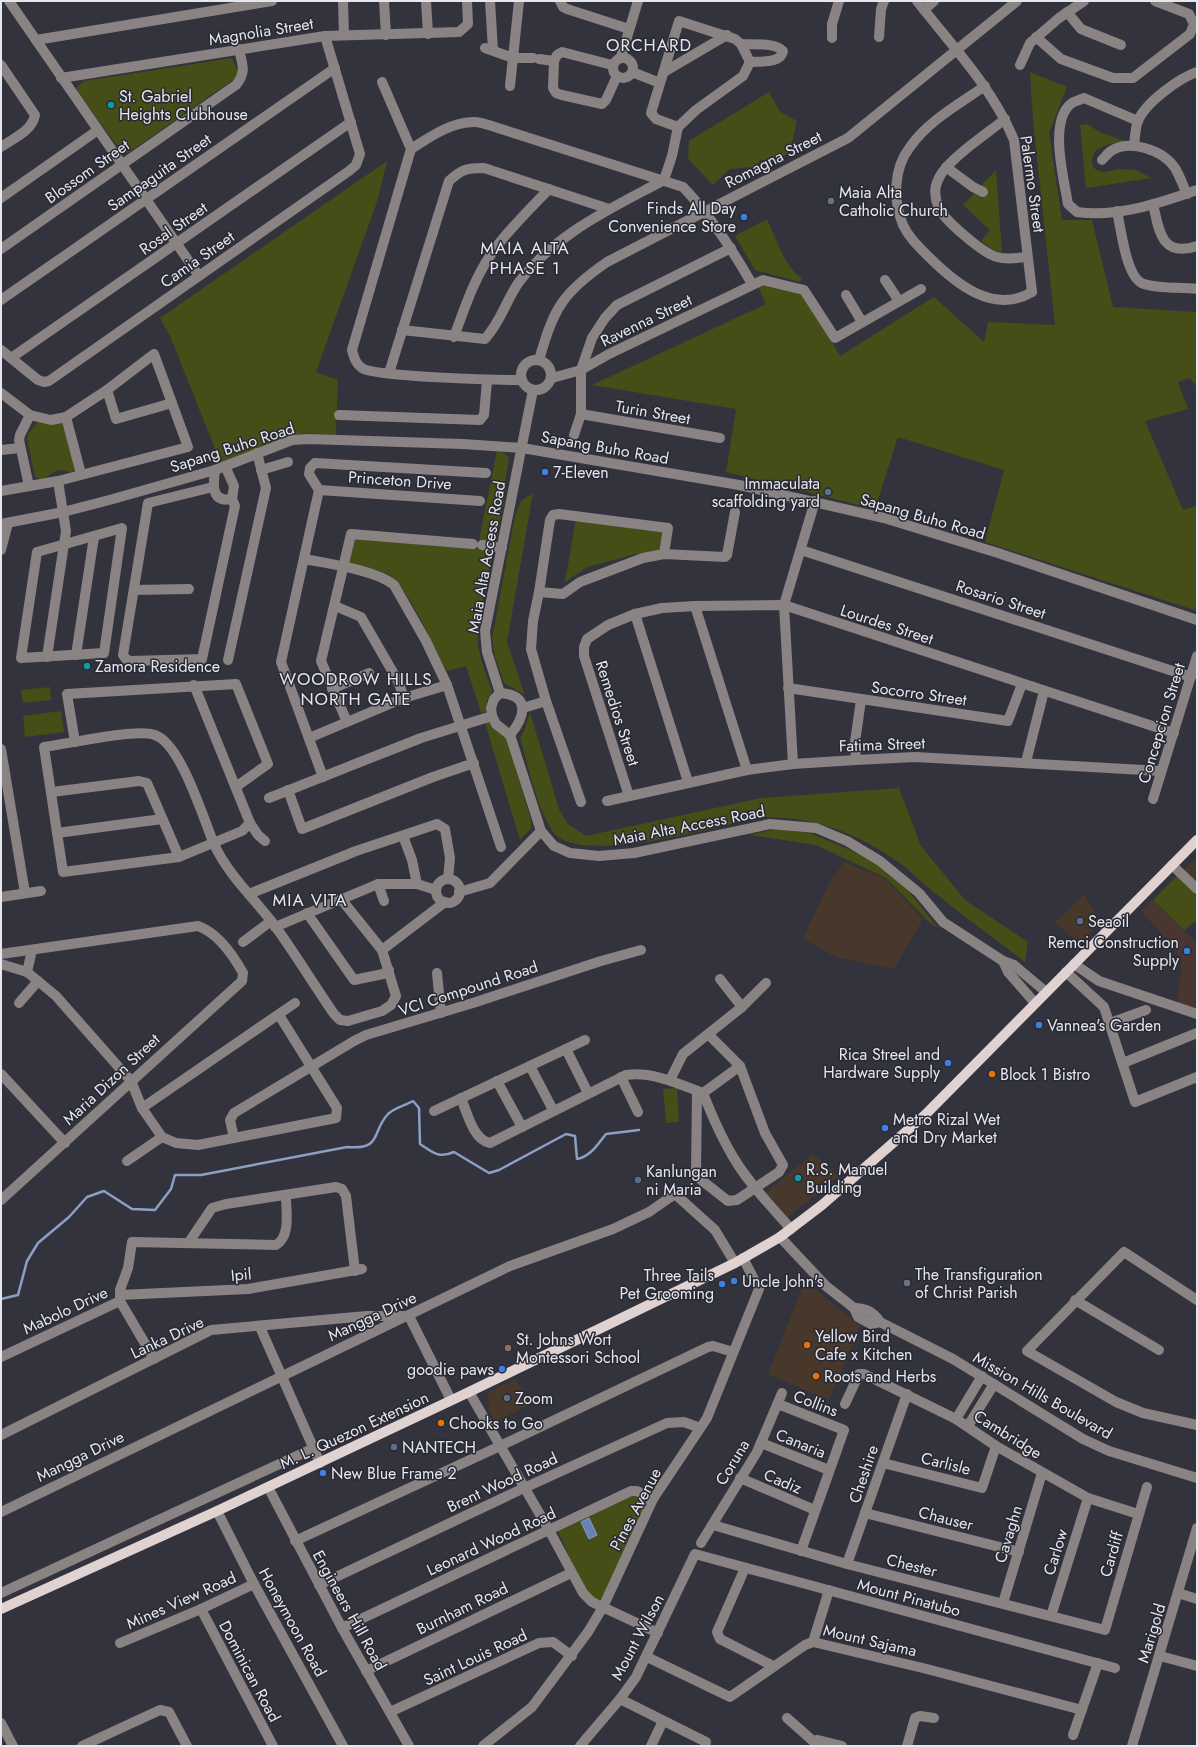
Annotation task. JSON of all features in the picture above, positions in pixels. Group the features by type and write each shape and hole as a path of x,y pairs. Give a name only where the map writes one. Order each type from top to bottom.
{"main road":[{"name":"M. L. Quezon Extension","path":"1,1609 320,1463 739,1261 780,1237 854,1178 925,1115 1197,840"}],"street":[{"path":"9,1 199,276"},
{"path":"36,40 272,1"},
{"path":"343,1 344,35"},
{"path":"384,1 386,35"},
{"path":"426,1 428,34"},
{"name":"Magnolia Street","path":"61,78 325,36 460,32 468,24 467,1"},
{"path":"490,1 489,49 513,58 554,61"},
{"path":"510,86 520,1"},
{"path":"560,1 563,7 629,29"},
{"path":"620,57 630,60 633,66 632,72 624,78 617,76 613,71 612,65 615,60 620,57 638,1"},
{"path":"832,38 832,24 839,1"},
{"path":"879,37 881,9 884,1"},
{"name":"Palermo Street","path":"917,1 957,49 985,86 1005,119 1014,140 1027,257 1036,293 1020,299 1006,300 977,294 949,277 911,238 903,225 897,207 894,172 909,147 928,127 985,86"},
{"path":"924,10 934,1"},
{"name":"Romagna Street","path":"539,360 555,311 585,276 607,262 705,210 848,138 1017,1"},
{"path":"1020,65 1030,43 1036,37 1067,12 1084,1"},
{"path":"1036,37 1044,46 1061,59 1113,78 1133,78 1190,34 1194,24 1189,14 1155,1"},
{"path":"1067,12 1081,29 1121,45"},
{"path":"678,127 656,119 652,116 660,83 679,21 727,35 741,44 774,46 783,51 783,55 778,59 750,62"},
{"path":"664,72 727,35"},
{"path":"325,36 351,122"},
{"path":"741,44 750,62"},
{"name":"Blossom Street","path":"1,249 236,85 243,78 239,49"},
{"path":"612,65 562,52 557,55 554,61 554,88 556,93 602,104 606,100 617,76"},
{"path":"402,330 485,339 496,326 519,283 547,252 586,221 664,180 672,156 678,127 696,110 743,76 750,62"},
{"path":"1,65 35,115 34,123 29,128 1,147"},
{"name":"Sampaguita Street","path":"1,300 335,68"},
{"path":"632,72 660,83"},
{"path":"1134,146 1138,120 1153,100 1172,85 1197,72"},
{"path":"382,82 411,149 352,350 355,361 363,369 389,373 486,381 522,380"},
{"path":"1138,120 1084,98 1072,102 1063,114 1058,134 1068,204 1077,212 1117,211 1153,204 1197,190"},
{"path":"1005,119 946,167 938,180 935,192 938,208 945,217 985,251 996,257 1027,257"},
{"name":"Camia Street","path":"11,358 38,380 44,382 349,172 356,165 360,154 351,122"},
{"name":"Rosal Street","path":"11,358 351,122"},
{"path":"411,149 438,133 456,125 474,122 683,187 705,210 731,248 752,284"},
{"path":"1,198 98,130"},
{"path":"1102,160 1110,151 1134,146 1155,152 1168,159 1176,169 1187,194"},
{"path":"946,167 973,187 984,192"},
{"path":"389,373 449,181 458,173 468,168 484,168 609,209"},
{"path":"454,336 474,285 493,251 518,220 549,189"},
{"path":"1153,204 1161,238 1165,243 1172,247 1190,248 1197,246"},
{"path":"1117,211 1129,265 1135,278 1144,284 1197,289"},
{"path":"574,435 581,414 581,370 592,338 605,318 617,305 731,248"},
{"name":"Ravenna Street","path":"552,378 581,370 609,354 763,280 804,290 835,338 862,322"},
{"path":"885,280 899,301"},
{"path":"846,295 862,322 921,289"},
{"path":"1,350 11,358"},
{"path":"1,393 30,415 50,420 66,416 107,390 154,354 188,447 58,480 1,491"},
{"path":"539,360 547,364 552,373 552,378 543,389 533,390 528,388 522,380 522,370 524,365 528,362 539,360"},
{"path":"339,415 480,420 484,415 486,381"},
{"path":"107,390 116,419 172,403"},
{"path":"522,448 533,390"},
{"name":"Turin Street","path":"581,414 720,438"},
{"path":"29,486 20,448 20,434 30,415"},
{"path":"66,416 81,474"},
{"name":"Sapang Buho Road","path":"5,523 63,512 220,468 292,440 308,439 463,444 522,448 739,485 884,518 1197,620"},
{"path":"1,450 20,448"},
{"name":"Maia Alta Access Road","path":"500,693 487,652 485,631 522,448"},
{"path":"228,660 266,488 257,453"},
{"path":"262,470 288,462"},
{"path":"323,777 281,662 305,559 319,490 309,474 310,468 315,463 486,473"},
{"path":"213,487 148,503 123,655 130,661 202,659 236,506 232,499 234,486 220,468"},
{"path":"220,468 213,487 216,495 221,499 232,499"},
{"path":"47,657 66,531 58,480"},
{"name":"Princeton Drive","path":"319,490 480,501"},
{"path":"793,764 784,605 815,502"},
{"path":"540,592 563,594 587,578 643,558 664,554 725,557 727,555 735,512"},
{"path":"581,802 546,701 532,649 533,621 540,592 550,520 553,516 558,514 668,528 664,554"},
{"path":"1,550 5,523"},
{"path":"122,528 104,653 21,658 37,552 94,537 122,528"},
{"path":"347,722 321,661 351,534 502,548"},
{"path":"76,655 94,537"},
{"name":"Rosario Street","path":"801,550 1190,677"},
{"path":"305,559 343,566 387,578 394,585 426,640 447,685 462,726 501,847"},
{"path":"134,590 189,589"},
{"name":"Lourdes Street","path":"588,639 608,625 635,614 662,608 784,605 1174,733"},
{"path":"335,606 361,616 398,681 404,698"},
{"path":"695,606 747,770"},
{"path":"635,614 688,782"},
{"name":"Remedios Street","path":"588,639 584,647 584,656 629,796"},
{"name":"Concepcion Street","path":"1153,799 1197,656"},
{"path":"332,688 369,673"},
{"path":"75,742 67,694 194,685 236,684 268,764 237,786"},
{"name":"Socorro Street","path":"788,688 1008,721 1022,684"},
{"path":"194,685 237,786 250,823 258,836 265,841"},
{"path":"309,738 404,698 447,685"},
{"path":"1026,762 1044,691"},
{"path":"500,693 510,694 526,707 522,717 510,735 496,724 492,716 491,708 494,699 500,693"},
{"path":"856,760 854,742 861,700"},
{"path":"526,707 546,701"},
{"path":"269,798 421,738 492,716"},
{"path":"250,823 242,831 214,843 179,857 63,872 44,747 136,733 155,735 168,743 179,759 214,843 222,861 273,924 334,1014 340,1020 348,1021 382,1011 391,1006 396,996 382,950 341,899"},
{"name":"Maia Alta Access Road","path":"510,735 541,832 554,846 570,854 599,856 634,853 770,824 816,828 847,841 880,861 919,893 943,922 1003,961 1014,965 1046,992"},
{"path":"1,749 2,763 25,893"},
{"name":"Fatima Street","path":"607,801 747,770 793,764 856,760 915,757 1026,762 1161,771"},
{"path":"288,790 302,829 433,777 474,763"},
{"path":"52,792 139,781 147,783 179,857"},
{"path":"57,833 162,819"},
{"path":"249,894 356,851 437,824 445,829 450,858 448,879"},
{"path":"459,892 490,883 541,832"},
{"path":"403,836 412,860 417,884"},
{"path":"1172,865 1197,889"},
{"path":"448,879 456,883 459,892 455,900 445,902 439,899 436,890 440,882 448,879"},
{"path":"243,942 273,924 307,913 378,884 417,884 436,890"},
{"path":"378,884 384,901"},
{"path":"1,897 41,891"},
{"path":"382,950 445,902"},
{"path":"307,913 354,980 383,974 389,970"},
{"name":"Maria Dizon Street","path":"1,1200 242,981 243,973 237,961 216,936 198,926 32,950"},
{"path":"1,954 32,950 27,972"},
{"name":"VCI Compound Road","path":"234,1138 230,1120 234,1113 354,1041 601,961 641,950"},
{"name":"Maia Alta Access Road","path":"1003,961 1008,972 1035,1003"},
{"path":"1,964 27,972 56,996 131,1081 142,1108 162,1137 176,1143 198,1145 336,1118 337,1108 279,1015"},
{"path":"1074,964 1099,982 1197,1014"},
{"path":"1066,972 1104,1007 1135,1102 1197,1077"},
{"path":"437,973 441,1013"},
{"path":"720,979 742,1007"},
{"path":"19,1003 38,981"},
{"path":"670,1080 683,1054 709,1035 742,1007 766,983"},
{"path":"142,1108 295,1003"},
{"path":"1110,1023 1146,1010"},
{"path":"1123,1063 1197,1033"},
{"path":"700,1092 695,1164 697,1176 728,1201 737,1200 779,1172 783,1164 765,1133 740,1066 709,1035"},
{"path":"434,1111 585,1040"},
{"path":"566,1049 588,1093"},
{"path":"530,1066 553,1110"},
{"path":"700,1092 740,1066"},
{"path":"1,1074 65,1143"},
{"path":"461,1098 478,1137 484,1142 495,1142 553,1110 621,1077 633,1074 670,1080 700,1092 735,1161 791,1229"},
{"path":"621,1077 638,1112"},
{"path":"497,1081 522,1127"},
{"path":"127,1161 162,1137"},
{"name":"Ipil","path":"120,1298 248,1289 359,1270 346,1196 342,1189 336,1187 286,1196"},
{"name":"Mangga Drive","path":"1,1512 510,1266 612,1229 649,1212 675,1194 714,1230 739,1261"},
{"path":"154,1359 120,1298 122,1282 128,1268 132,1242 276,1245 282,1241 286,1235 286,1196 226,1204 212,1208 189,1242"},
{"name":"Mission Hills Boulevard","path":"780,1237 826,1286 854,1308 863,1308 875,1315 880,1322 953,1359 1049,1419 1103,1448 1197,1478"},
{"path":"1197,1300 1124,1252 1075,1300 1027,1351 1116,1402 1143,1413 1197,1425"},
{"name":"Pines Avenue","path":"483,1746 532,1707 572,1656 603,1607 654,1499 707,1418 759,1289 739,1261"},
{"name":"Mabolo Drive","path":"1,1358 120,1298"},
{"path":"1075,1300 1159,1350"},
{"name":"Lanka Drive","path":"1,1434 211,1330 260,1327 367,1316 409,1316"},
{"path":"409,1316 451,1400"},
{"path":"260,1327 320,1463"},
{"path":"295,1541 708,1347 713,1346 733,1352"},
{"name":"Cambridge","path":"845,1404 859,1374 864,1374 956,1419 1042,1474 1088,1498 1138,1514"},
{"path":"956,1419 982,1376"},
{"path":"968,1426 994,1384"},
{"path":"468,1392 549,1530 571,1573 587,1598 658,1633"},
{"name":"Coruna","path":"701,1543 761,1443 782,1393"},
{"name":"Cheshire","path":"847,1564 907,1394"},
{"name":"Collins","path":"778,1404 844,1430 829,1470"},
{"name":"Brent Wood Road","path":"319,1585 524,1488 667,1423 684,1422 700,1428"},
{"name":"Canaria","path":"761,1443 829,1470"},
{"name":"Carlisle","path":"883,1463 982,1488 996,1446"},
{"path":"1,1593 314,1448"},
{"path":"801,1551 829,1470"},
{"name":"Cavaghn","path":"1003,1603 1042,1474"},
{"name":"Cadiz","path":"740,1478 815,1510"},
{"name":"Engineers Hill Road","path":"268,1487 342,1628 409,1746"},
{"name":"Cardiff","path":"1105,1630 1147,1487"},
{"name":"Leonard Wood Road","path":"342,1628 631,1491 637,1491 654,1499"},
{"name":"Carlow","path":"1051,1616 1088,1498"},
{"name":"Honeymoon Road","path":"217,1511 254,1584 343,1746"},
{"name":"Chauser","path":"865,1513 1019,1552"},
{"name":"Chester","path":"713,1524 847,1564 1105,1630"},
{"name":"Marigold","path":"1132,1746 1197,1530"},
{"name":"Mount Pinatubo","path":"695,1554 1115,1668"},
{"name":"Mount Wilson","path":"580,1746 620,1699 636,1676 647,1657 695,1554"},
{"path":"745,1568 717,1632 717,1636 720,1639 773,1666"},
{"name":"Burnham Road","path":"366,1671 571,1573"},
{"name":"Mines View Road","path":"120,1643 201,1609 254,1584"},
{"path":"813,1642 829,1590"},
{"path":"1178,1593 1197,1598"},
{"name":"Dominican Road","path":"201,1609 273,1746"},
{"name":"Saint Louis Road","path":"390,1712 539,1644 553,1642 572,1656"},
{"name":"Mount Sajama","path":"647,1657 730,1697 773,1666 813,1642 912,1665 1082,1710"},
{"path":"1160,1656 1197,1666"},
{"path":"1073,1735 1098,1663"},
{"path":"620,1699 706,1742 705,1746"},
{"path":"82,1746 160,1710 169,1712 187,1746"},
{"path":"907,1746 915,1718 924,1716 934,1718"},
{"path":"787,1718 811,1744 818,1740 842,1746"},
{"path":"650,1746 663,1721"},
{"path":"1,1723 13,1746"}],"shaded area":[{"path":"1197,857 1197,884 1183,870"},
{"path":"844,862 885,879 923,919 894,969 836,957 803,939 828,885"},
{"path":"1084,894 1100,922 1080,944 1055,922"},
{"name":"Remci Construction Supply","path":"1153,900 1197,943 1197,1010 1177,1003 1182,960 1169,942 1141,911"},
{"path":"813,1154 839,1176 788,1217 766,1192"},
{"path":"805,1281 860,1326 829,1400 768,1374"},
{"name":"Zoom","path":"516,1379 529,1405 495,1422 489,1412 488,1392"}],"green space":[{"path":"232,58 238,72 237,77 128,153 123,153 121,151 78,93 77,87 84,81"},
{"path":"1030,72 1067,87 1049,133 1062,220 1092,220 1113,307 1197,312 1197,387 1190,378 1178,382 1188,409 1145,421 1183,510 1197,506 1197,611 985,542 1004,470 898,437 875,509 726,472 736,409 592,385 766,304 758,286 765,282 803,292 840,356 934,297 984,342 988,322 1055,325 1033,121"},
{"path":"769,92 780,112 797,121 790,152 769,166 762,159 754,167 730,169 713,185 688,159 689,141"},
{"path":"1087,124 1100,132 1124,141 1106,145 1095,151 1092,159 1092,165 1096,170 1104,172 1119,169 1135,170 1152,178 1086,188 1080,125"},
{"path":"387,161 377,202 316,372 338,380 336,435 304,433 289,437 221,464 170,336 160,318"},
{"path":"996,170 1002,252 995,251 981,241 990,230 963,205"},
{"path":"767,219 786,260 796,274 802,278 800,282 755,270 735,236"},
{"path":"38,422 49,424 66,422 75,471 71,472 60,470 43,480 35,477 27,438 28,434"},
{"path":"497,451 504,453 509,458 504,487 506,490 496,543 479,540"},
{"path":"533,493 507,642 525,695 504,683 495,657 492,638 515,516 521,501"},
{"path":"576,518 664,530 659,551 636,554 587,567 565,582"},
{"path":"354,538 493,550 478,633 480,656 492,691 487,701 486,711 481,713 466,666 447,671 411,603 395,580 382,572 348,563"},
{"path":"50,687 51,700 23,703 21,690"},
{"path":"61,711 64,732 25,737 23,716"},
{"path":"530,712 559,809 568,824 586,836 761,798 899,788 921,846 965,900 1028,942 1025,962 927,887 905,867 885,853 852,835 817,823 780,817 760,817 715,828 654,840 595,846 572,843 556,835 544,816 539,803 520,738 524,731"},
{"path":"489,722 505,734 531,820 531,828 520,840 485,723"},
{"path":"775,829 810,833 869,858 899,879 938,928 930,923 886,878 816,845 750,835"},
{"path":"1177,876 1197,895 1197,920 1184,930 1153,900"},
{"path":"677,1088 679,1122 666,1123 663,1089"},
{"path":"632,1495 647,1499 648,1503 602,1599 597,1600 587,1595 557,1529"}],"water":[{"path":"589,1518 597,1535 589,1539 581,1522"}],"waterway":[{"path":"1,1299 18,1295 27,1261 38,1243 69,1217 87,1197 104,1191 132,1209 155,1210 171,1189 175,1175 201,1175 347,1147 366,1146 375,1138 379,1127 388,1114 413,1101 419,1108 420,1144 432,1152 440,1155 454,1152 489,1173 499,1170 566,1134 575,1136 577,1159 590,1153 606,1134 639,1130"}],"place":[{"name":"St. Gabriel Heights Clubhouse","path":"111,105"},
{"name":"Maia Alta Catholic Church","path":"831,201"},
{"name":"Finds All Day Convenience Store","path":"744,217"},
{"name":"7-Eleven","path":"545,472"},
{"name":"Immaculata scaffolding yard","path":"828,492"},
{"name":"Zamora Residence","path":"87,666"},
{"name":"Seaoil","path":"1080,921"},
{"name":"Remci Construction Supply","path":"1187,951"},
{"name":"Vannea's Garden","path":"1039,1025"},
{"name":"Rica Streel and Hardware Supply","path":"948,1063"},
{"name":"Block 1 Bistro","path":"992,1074"},
{"name":"Metro Rizal Wet and Dry Market","path":"885,1128"},
{"name":"R.S. Manuel Building","path":"798,1178"},
{"name":"Kanlungan ni Maria","path":"638,1180"},
{"name":"Uncle John's","path":"734,1281"},
{"name":"The Transfiguration of Christ Parish","path":"907,1283"},
{"name":"Three Tails Pet Grooming","path":"722,1284"},
{"name":"Yellow Bird Cafe x Kitchen","path":"807,1345"},
{"name":"St. Johns Wort Montessori School","path":"508,1348"},
{"name":"goodie paws","path":"502,1369"},
{"name":"Roots and Herbs","path":"816,1376"},
{"name":"Zoom","path":"507,1398"},
{"name":"Chooks to Go","path":"441,1423"},
{"name":"NANTECH","path":"394,1447"},
{"name":"New Blue Frame 2","path":"323,1473"}],"district":[{"name":"ORCHARD","path":"649,45"},
{"name":"MAIA ALTA PHASE 1","path":"525,258"},
{"name":"WOODROW HILLS NORTH GATE","path":"356,689"},
{"name":"MIA VITA","path":"310,900"}]}
